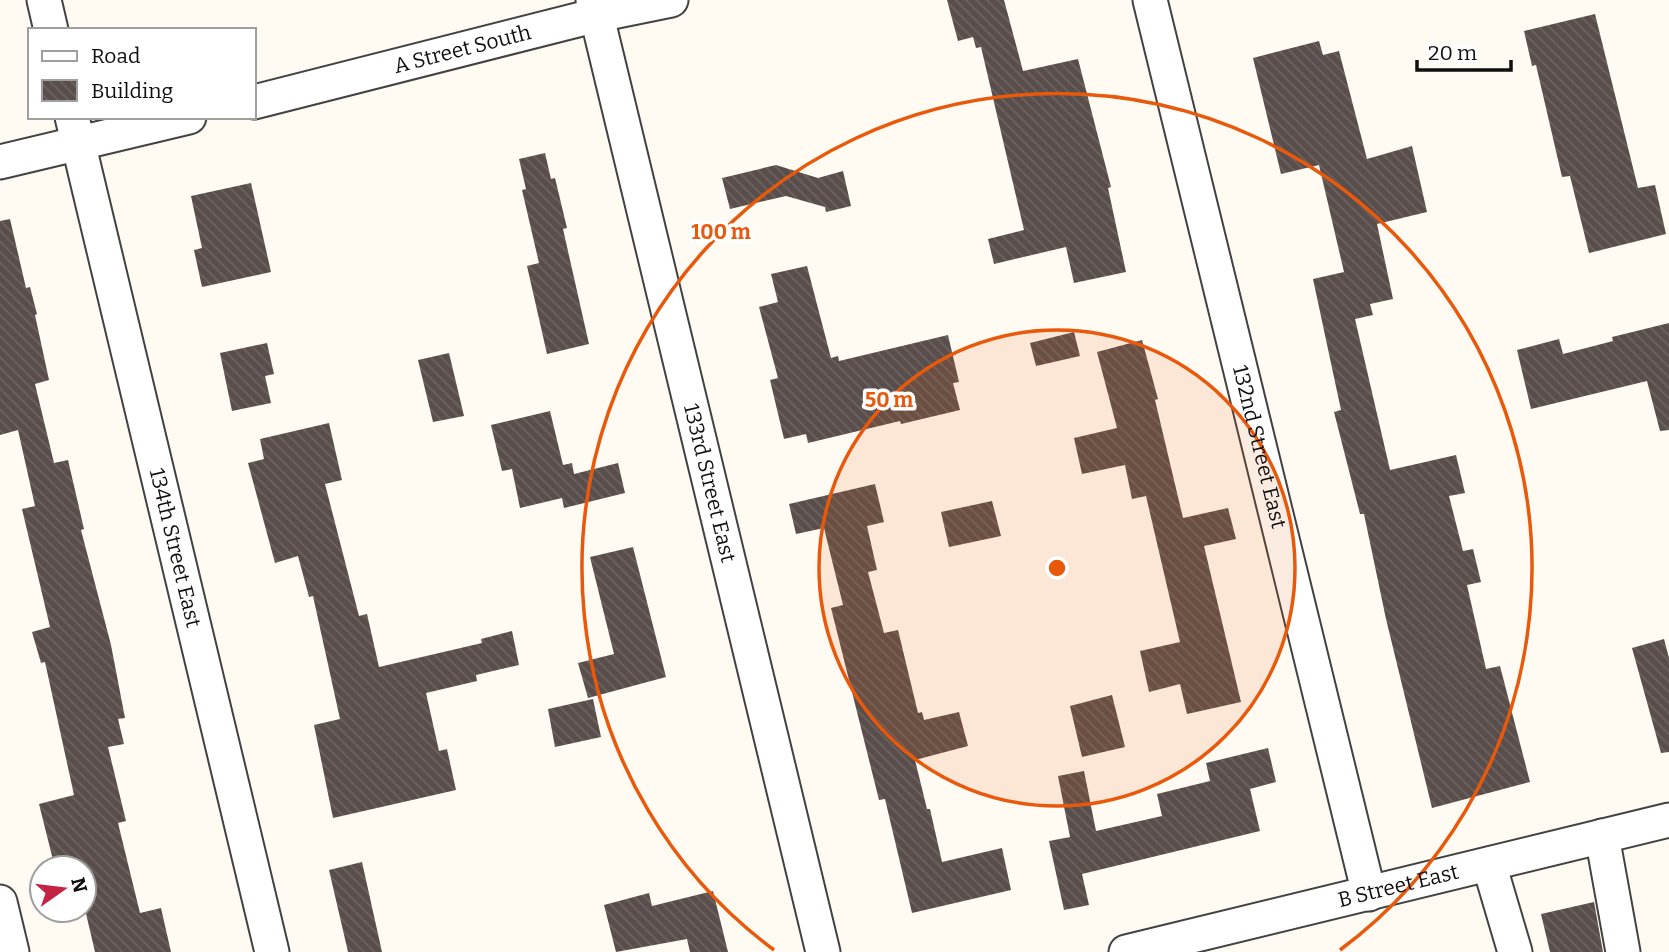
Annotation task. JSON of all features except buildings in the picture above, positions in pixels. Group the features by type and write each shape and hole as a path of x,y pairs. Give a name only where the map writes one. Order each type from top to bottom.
{"street":[{"path":"44,0 51,28"},
{"name":"A Street South","path":"256,101 595,8 671,0"},
{"name":"132nd Street East","path":"1150,0 1369,894"},
{"name":"133rd Street East","path":"595,8 823,952"},
{"path":"0,162 76,131 173,119"},
{"name":"134th Street East","path":"76,131 272,952"},
{"name":"B Street East","path":"1126,952 1669,820"},
{"path":"1602,836 1623,952"},
{"path":"1489,864 1515,952"},
{"path":"0,902 12,952"}]}
